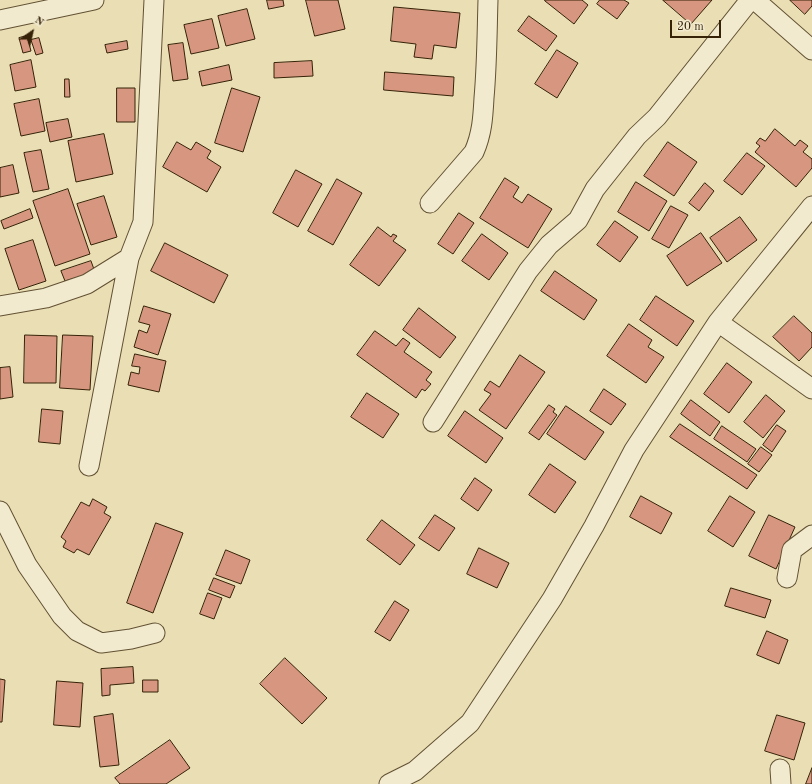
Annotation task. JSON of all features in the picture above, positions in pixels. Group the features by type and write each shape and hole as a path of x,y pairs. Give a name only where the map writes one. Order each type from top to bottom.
{"street":[{"path":"0,20 94,0"},
{"path":"89,466 129,258 142,222 154,0"},
{"path":"430,204 474,152 479,142 482,131 485,86 488,0"},
{"path":"433,422 528,272 549,245 578,220 595,189 637,136 657,117 750,0"},
{"path":"755,0 812,50"},
{"path":"389,784 415,771 470,723 552,599 594,526 634,450 718,322 812,206"},
{"path":"0,306 46,298 87,284 129,258"},
{"path":"718,322 812,389"},
{"path":"0,511 27,565 62,616 77,631 101,643 131,639 155,633"},
{"path":"787,578 792,550 812,535"}],"building":[{"path":"267,0 283,0 284,6 269,9"},
{"path":"306,0 338,0 345,29 315,36"},
{"path":"545,0 582,0 588,5 574,24"},
{"path":"600,0 624,0 629,3 617,19 597,4"},
{"path":"663,0 712,0 691,24"},
{"path":"790,0 812,0 812,6 805,14"},
{"path":"394,7 460,13 456,48 434,45 432,59 414,57 416,44 391,41"},
{"path":"247,9 255,39 226,46 218,16"},
{"path":"529,16 557,36 546,51 518,31"},
{"path":"212,19 219,48 191,54 184,25"},
{"path":"27,36 31,51 23,53 19,38"},
{"path":"39,38 43,53 36,55 31,40"},
{"path":"127,41 128,49 107,53 105,45"},
{"path":"183,43 188,79 173,81 168,45"},
{"path":"557,50 578,63 557,98 535,84"},
{"path":"31,60 36,87 15,91 10,65"},
{"path":"312,61 313,76 274,78 274,63"},
{"path":"229,65 232,80 202,86 199,72"},
{"path":"385,72 454,77 453,96 384,90"},
{"path":"65,79 69,79 70,97 65,97"},
{"path":"117,88 135,88 135,122 117,122"},
{"path":"232,88 260,97 243,152 215,143"},
{"path":"39,99 45,131 21,136 14,104"},
{"path":"68,119 72,137 50,142 46,123"},
{"path":"775,129 795,146 800,140 808,146 803,152 812,159 812,168 796,187 755,152 760,146 756,143 760,138 765,141"},
{"path":"104,134 113,174 76,182 68,141"},
{"path":"177,142 191,150 196,142 211,151 207,158 221,167 207,192 163,167"},
{"path":"668,142 697,162 674,196 644,176"},
{"path":"41,150 49,189 33,192 24,153"},
{"path":"747,153 765,166 742,195 724,181"},
{"path":"13,165 19,193 0,197 0,168"},
{"path":"296,170 322,184 298,227 273,213"},
{"path":"505,178 519,187 513,197 522,203 528,194 552,209 528,248 480,218"},
{"path":"337,179 362,193 333,245 308,231"},
{"path":"636,182 667,201 649,231 618,212"},
{"path":"705,183 714,191 699,211 689,203"},
{"path":"68,189 90,254 55,266 33,201"},
{"path":"104,196 117,237 91,245 77,204"},
{"path":"671,206 688,215 669,248 652,239"},
{"path":"30,209 33,218 4,229 1,221"},
{"path":"459,213 474,223 453,254 438,244"},
{"path":"740,217 757,240 727,262 710,238"},
{"path":"615,221 638,237 620,262 597,245"},
{"path":"378,227 391,237 393,234 397,236 393,241 406,250 379,286 350,265"},
{"path":"701,233 722,263 687,286 667,256"},
{"path":"482,234 508,253 489,280 462,261"},
{"path":"33,240 46,281 19,290 5,249"},
{"path":"165,243 228,275 214,303 151,271"},
{"path":"91,261 95,272 65,281 61,271"},
{"path":"555,271 597,300 584,320 541,291"},
{"path":"656,296 694,321 677,346 640,320"},
{"path":"144,306 171,314 158,355 134,347 139,330 147,333 150,325 139,322"},
{"path":"419,308 456,337 440,358 403,330"},
{"path":"794,316 812,333 812,347 799,361 773,337"},
{"path":"629,324 652,340 648,347 664,357 646,383 607,356"},
{"path":"375,331 396,346 403,338 410,343 404,352 432,372 426,380 431,384 425,391 422,389 416,398 357,355"},
{"path":"25,335 57,336 56,383 24,383"},
{"path":"63,335 93,336 90,390 60,388"},
{"path":"135,354 166,361 159,392 128,385 131,372 139,374 140,367 132,366"},
{"path":"520,355 545,372 506,429 479,410 491,394 484,390 490,381 499,387"},
{"path":"727,363 752,382 729,413 704,394"},
{"path":"10,367 13,397 0,399 0,368"},
{"path":"604,389 626,404 611,425 590,411"},
{"path":"367,393 399,414 383,438 351,417"},
{"path":"766,395 785,411 763,438 744,422"},
{"path":"691,400 720,422 710,436 681,414"},
{"path":"549,405 555,409 553,412 557,415 539,440 529,433"},
{"path":"566,406 604,432 585,460 547,434"},
{"path":"42,409 63,411 60,444 39,442"},
{"path":"465,411 503,438 486,463 448,436"},
{"path":"680,424 757,475 747,489 670,437"},
{"path":"777,425 786,431 772,452 763,445"},
{"path":"722,426 756,449 747,462 714,439"},
{"path":"761,447 772,455 759,472 748,464"},
{"path":"550,464 576,482 555,513 529,495"},
{"path":"475,478 492,490 478,511 461,499"},
{"path":"641,496 672,513 661,534 630,517"},
{"path":"730,496 755,512 733,547 708,531"},
{"path":"93,499 107,507 104,513 111,517 89,555 77,549 74,553 63,547 66,541 61,537 81,502 89,506"},
{"path":"435,515 455,528 439,551 419,538"},
{"path":"769,515 795,527 776,569 749,556"},
{"path":"382,520 415,545 400,565 367,540"},
{"path":"156,523 183,533 153,613 127,603"},
{"path":"479,548 509,563 497,588 467,574"},
{"path":"226,550 250,560 241,584 216,575"},
{"path":"214,578 235,586 230,598 209,590"},
{"path":"731,588 771,600 765,618 725,606"},
{"path":"208,593 222,598 214,619 200,614"},
{"path":"395,601 409,610 390,641 375,632"},
{"path":"767,631 788,640 779,664 757,655"},
{"path":"285,658 327,698 302,724 260,684"},
{"path":"133,667 134,683 110,685 110,695 102,696 101,669"},
{"path":"0,679 5,680 2,722 0,722"},
{"path":"143,680 158,680 158,692 143,692"},
{"path":"57,681 83,683 80,727 54,725"},
{"path":"113,714 119,765 100,767 94,717"},
{"path":"777,715 805,723 794,760 765,751"},
{"path":"170,740 190,768 166,784 120,784 115,778"},
{"path":"812,768 812,784 806,784"}]}
